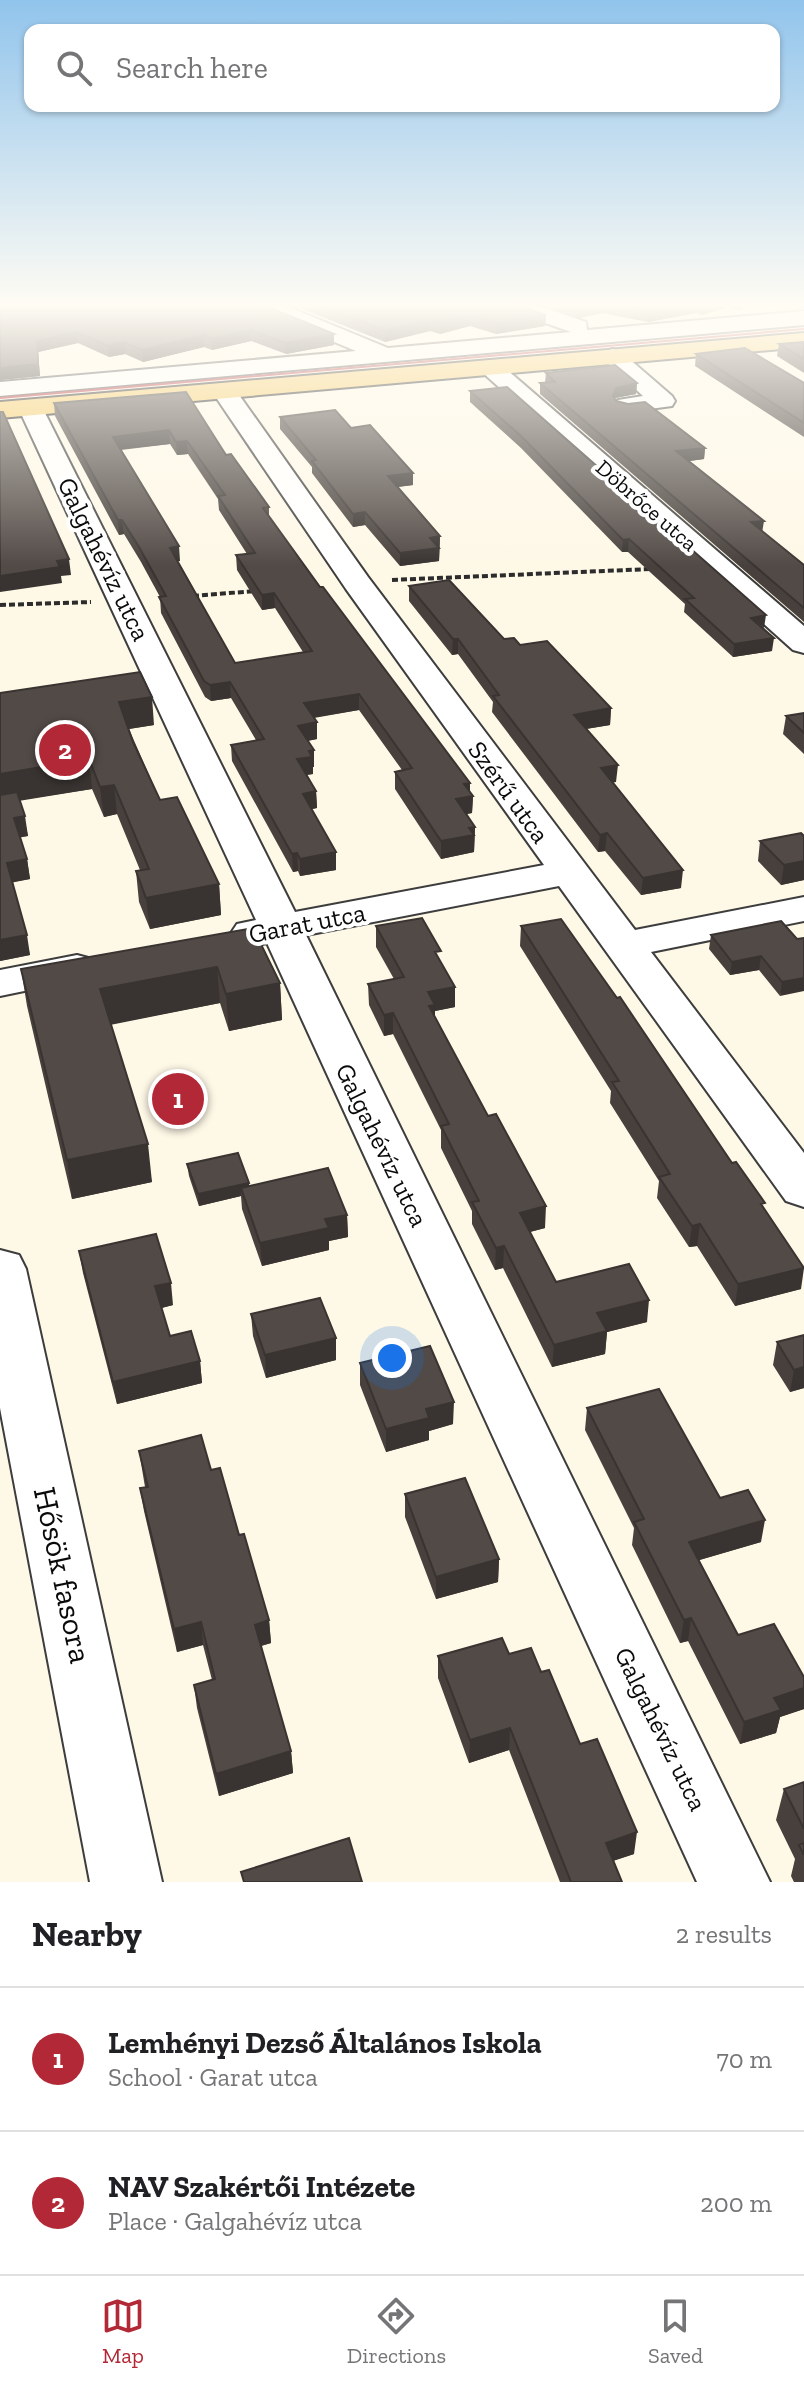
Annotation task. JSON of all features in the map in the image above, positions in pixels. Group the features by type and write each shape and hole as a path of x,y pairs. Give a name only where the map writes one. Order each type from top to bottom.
{"main road":[{"path":"10,402 208,391"}],"street":[{"path":"10,402 99,391"},
{"name":"Szérű utca","path":"224,391 357,583 621,945 804,1189"},
{"name":"Döbrőce utca","path":"517,391 804,643"},
{"path":"627,405 663,401 653,391"},
{"name":"Galgahévíz utca","path":"10,402 126,601 278,928 734,1882"},
{"name":"Garat utca","path":"216,940 568,872"},
{"path":"621,945 804,909"},
{"path":"0,983 108,962"},
{"name":"Hősök fasora","path":"0,1269 126,1882"}],"building":[{"path":"470,391 511,391 766,615 751,618 774,638 734,644 685,599 694,598 629,539 623,540 521,436"},
{"path":"549,391 615,391 613,396 616,401 628,404 645,402 705,448 676,451 764,521 751,522 804,565 804,608"},
{"path":"754,391 804,391 804,423"},
{"path":"186,392 226,455 231,454 269,507 263,508 320,587 470,783 464,784 473,796 456,799 475,827 469,828 474,835 441,841 395,772 412,768 359,694 304,703 317,722 298,726 314,750 309,751 312,757 297,759 316,791 303,794 336,852 300,859 297,853 292,854 231,745 264,739 230,682 210,685 204,681 159,597 166,596 122,520 118,520 54,403","holes":["169,430 176,442 187,441 225,495 218,496 255,553 236,555 262,595 274,593 312,651 235,663 170,548 179,546 113,437"]},
{"path":"335,410 351,428 370,425 413,473 388,476 440,536 430,538 439,548 400,553 365,512 353,514 312,461 316,460 280,417"},
{"path":"0,412 3,412 69,559 57,561 60,567 0,576"},
{"path":"449,580 504,639 514,638 520,645 547,641 611,708 574,715 618,765 601,768 683,870 643,878 607,833 600,835 493,696 499,695 458,639 453,639 409,586"},
{"path":"140,672 152,697 119,702 133,742 160,800 177,797 219,884 146,898 136,871 149,869 114,785 100,787 89,759 0,774 0,693"},
{"path":"804,713 804,733 786,716"},
{"path":"17,792 25,816 14,818 27,859 7,863 27,935 0,940 0,795"},
{"path":"801,833 804,836 804,861 784,865 760,841"},
{"path":"422,918 441,951 435,952 455,987 428,992 435,1005 429,1006 488,1116 496,1114 546,1206 520,1213 556,1282 629,1264 649,1300 597,1313 607,1331 554,1345 504,1246 496,1248 472,1202 479,1201 441,1126 449,1124 393,1013 384,1015 368,984 404,977 376,926"},
{"path":"561,919 617,998 620,997 732,1163 736,1162 765,1203 761,1204 804,1268 738,1284 700,1224 692,1226 659,1177 670,1174 612,1082 619,1081 521,926"},
{"path":"781,921 797,939 804,938 804,978 782,982 761,956 732,962 711,935"},
{"path":"253,928 280,983 226,994 217,967 100,989 148,1144 67,1160 21,969"},
{"path":"238,1153 249,1183 198,1194 187,1164"},
{"path":"328,1168 347,1215 325,1219 329,1228 260,1243 241,1188"},
{"path":"156,1234 171,1283 155,1286 170,1336 191,1331 200,1361 113,1382 79,1251"},
{"path":"320,1298 336,1338 265,1355 251,1314"},
{"path":"804,1335 804,1367 794,1370 777,1342"},
{"path":"430,1346 454,1402 426,1409 429,1418 386,1429 360,1363"},
{"path":"659,1389 720,1498 748,1490 765,1520 689,1542 738,1635 774,1624 804,1677 804,1688 774,1698 781,1710 744,1722 691,1618 684,1620 634,1522 644,1519 587,1408"},
{"path":"201,1435 211,1470 220,1468 239,1535 244,1534 269,1620 255,1625 291,1751 216,1774 194,1685 215,1679 201,1622 174,1629 140,1488 148,1487 139,1451"},
{"path":"465,1478 499,1559 436,1577 405,1494"},
{"path":"502,1638 509,1654 531,1648 541,1672 549,1670 580,1744 597,1739 637,1832 606,1843 622,1882 571,1882 510,1728 470,1740 438,1656"},
{"path":"804,1782 804,1829 784,1789"},
{"path":"349,1838 362,1882 244,1882 241,1872"}],"tram line":[{"path":"0,398 84,391"}],"place":[{"name":"NAV Szakértői Intézete","path":"65,750"},
{"name":"Lemhényi Dezső Általános Iskola","path":"178,1099"}]}
